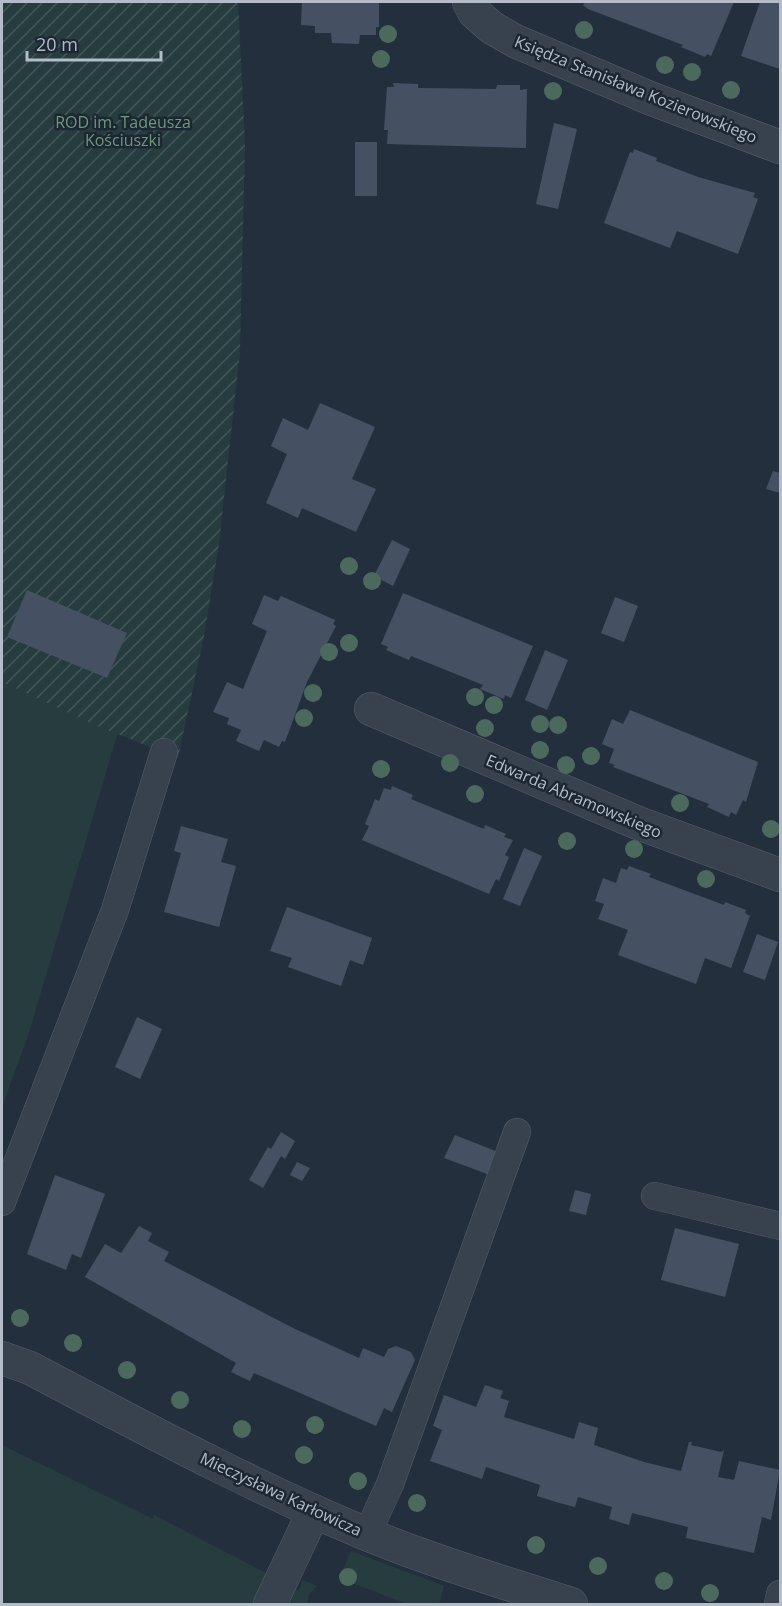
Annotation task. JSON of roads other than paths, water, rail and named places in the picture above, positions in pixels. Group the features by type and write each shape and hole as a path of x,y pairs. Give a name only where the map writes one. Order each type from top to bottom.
{"street":[{"name":"Księdza Stanisława Kozierowskiego","path":"469,2 474,12 490,27 515,41 652,99 780,147"},
{"name":"Edwarda Abramowskiego","path":"371,709 638,823 780,874"},
{"name":"Mieczysława Karłowicza","path":"2,1359 30,1368 239,1476 367,1534 409,1551 571,1605"},
{"path":"270,1605 314,1510"}],"lane":[{"path":"2,1202 115,910 164,752"},
{"path":"367,1534 390,1484 517,1132"},
{"path":"655,1196 780,1226"},
{"path":"778,1605 780,1594"}],"park label":[{"name":"ROD im. Tadeusza Kościuszki","path":"123,131"}]}
